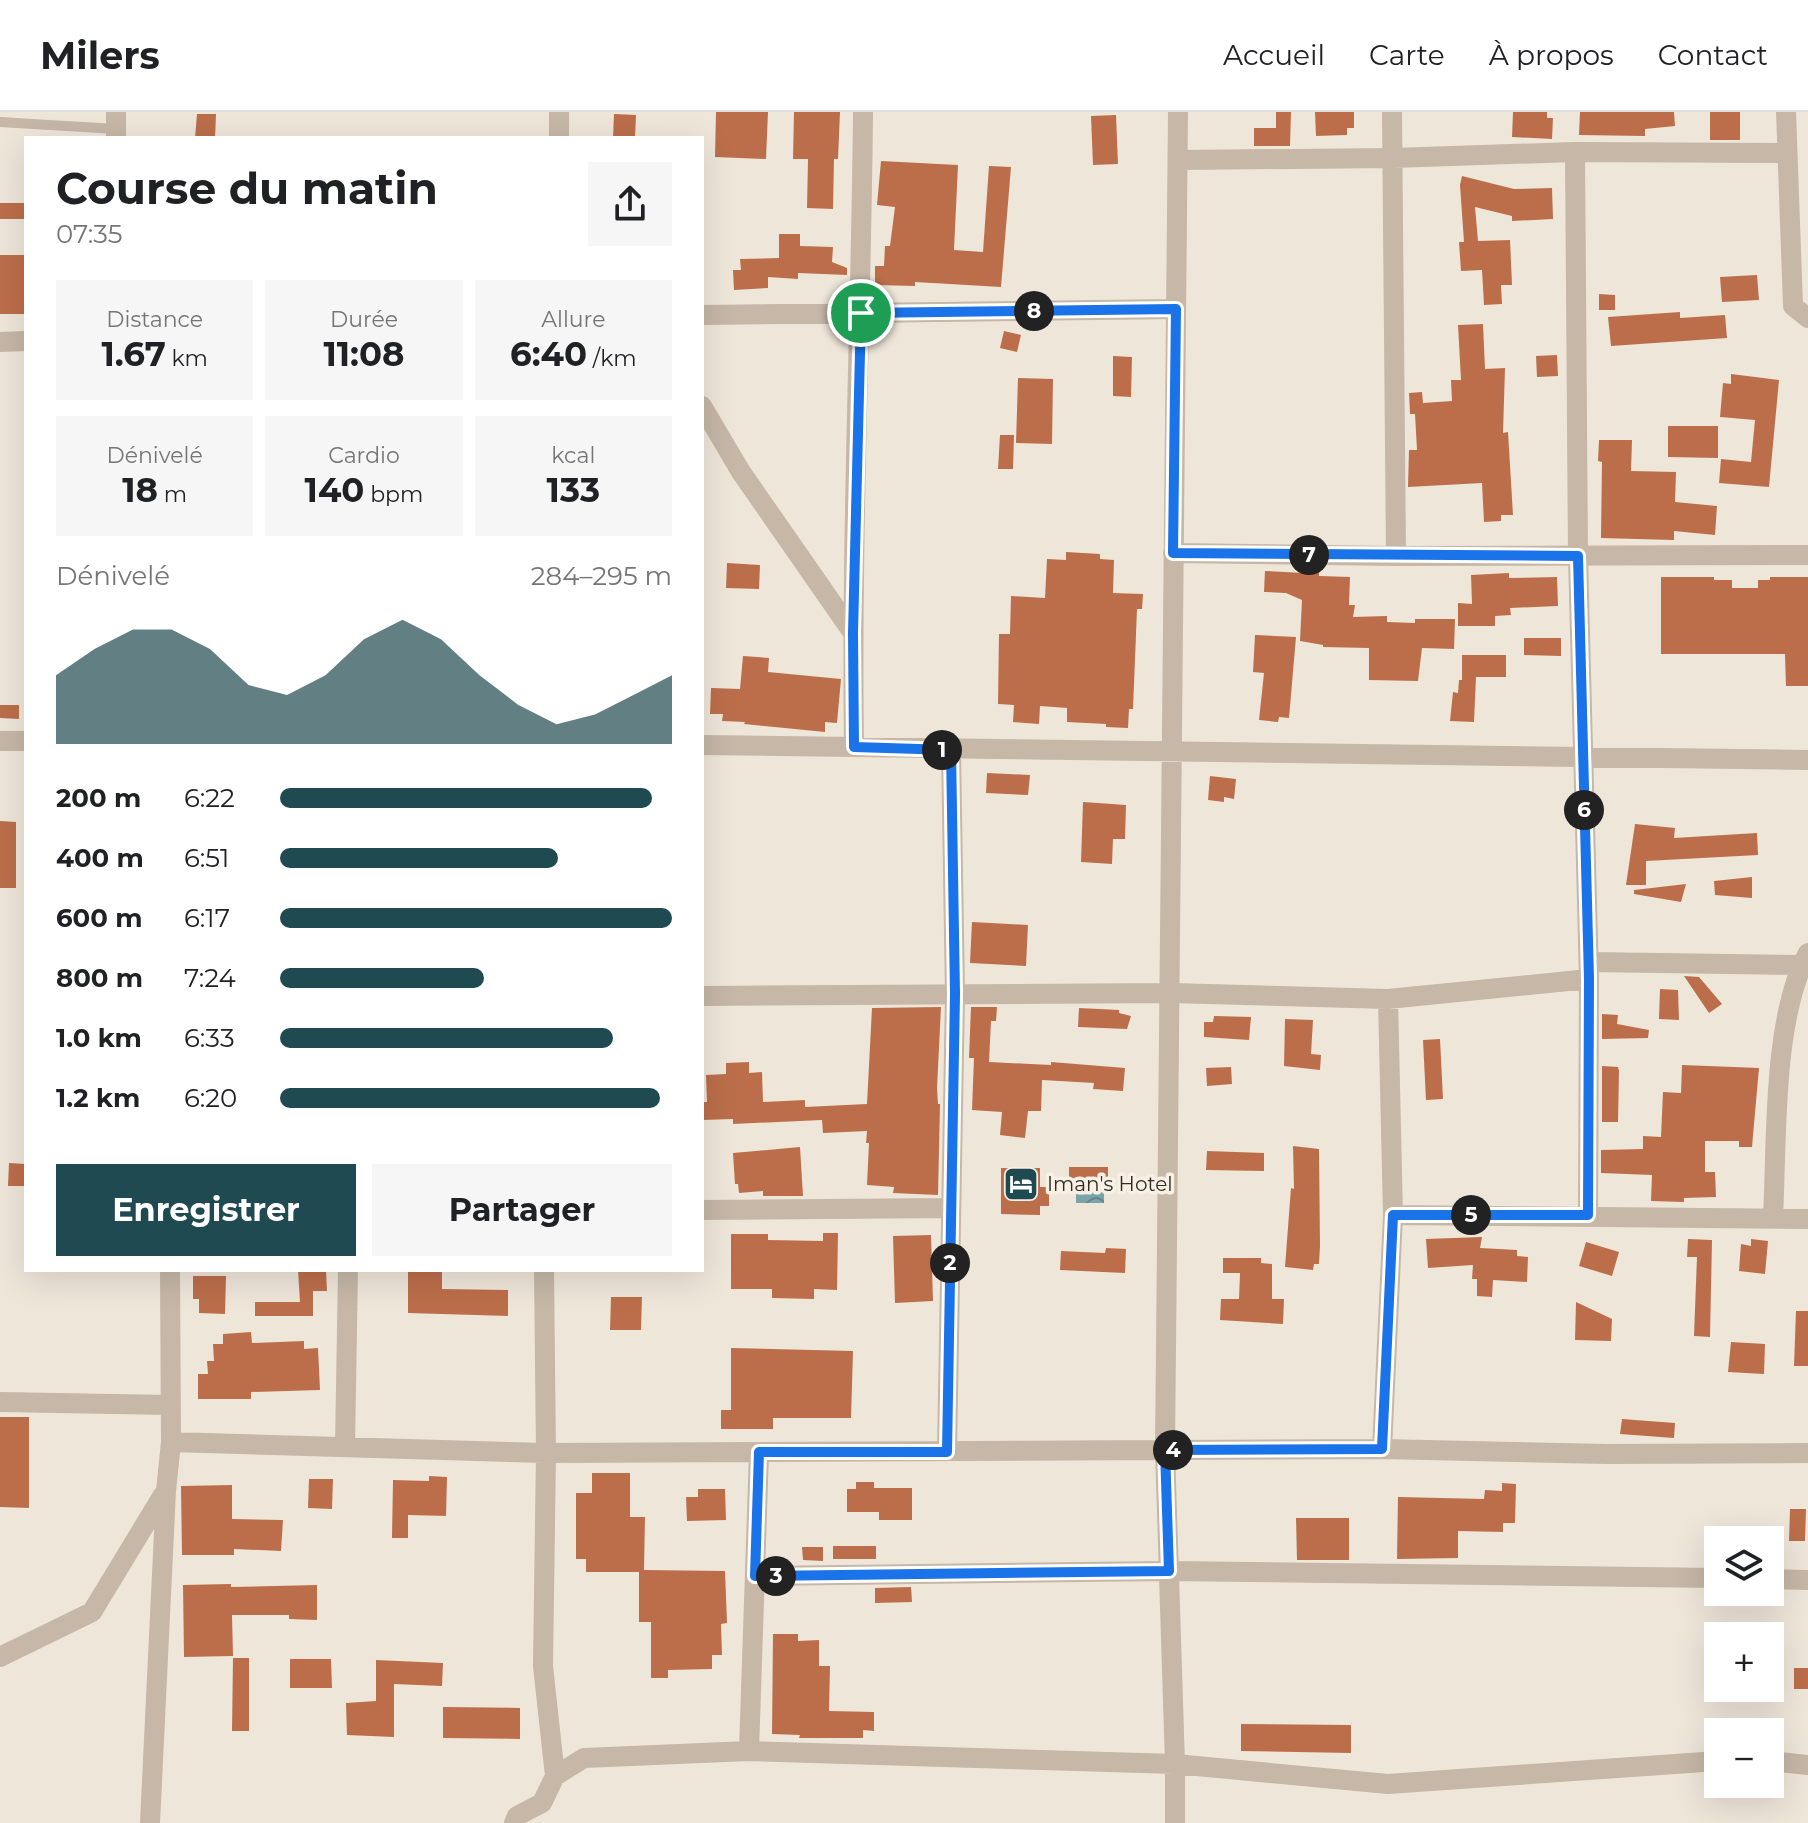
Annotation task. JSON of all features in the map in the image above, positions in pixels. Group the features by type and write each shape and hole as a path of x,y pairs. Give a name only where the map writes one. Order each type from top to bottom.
{"street":[{"path":"559,112 559,136"},
{"path":"854,747 853,633 863,112"},
{"path":"1175,1823 1165,1450 1178,112"},
{"path":"1392,112 1396,556"},
{"path":"1786,112 1793,306 1808,318"},
{"path":"1178,160 1575,152 1786,153"},
{"path":"1575,152 1578,556 1589,970 1588,1215"},
{"path":"704,315 1176,309"},
{"path":"0,342 24,341"},
{"path":"704,409 741,472 853,633"},
{"path":"1173,553 1808,555"},
{"path":"0,741 24,741"},
{"path":"704,745 1808,760"},
{"path":"947,1452 955,994 951,750"},
{"path":"704,996 1171,993 1388,999 1589,970 1805,959 1782,1039 1773,1218"},
{"path":"1382,1449 1393,1215 1388,999"},
{"path":"704,1210 951,1208"},
{"path":"1393,1215 1808,1219"},
{"path":"150,1823 171,1442 170,1272"},
{"path":"345,1446 348,1272"},
{"path":"514,1823 517,1816 542,1803 555,1776 543,1666 546,1453 544,1272"},
{"path":"0,1402 170,1405"},
{"path":"171,1442 546,1453 1382,1449 1607,1454 1808,1453"},
{"path":"749,1751 759,1452"},
{"path":"0,1657 92,1612 166,1491"},
{"path":"755,1576 1169,1571 1704,1578"},
{"path":"1784,1579 1808,1580"},
{"path":"555,1776 584,1758 749,1751 1175,1764 1388,1784 1704,1762"},
{"path":"1784,1762 1808,1765"}],"lane":[{"path":"0,122 116,126"}],"water":[{"path":"1076,1191 1104,1191 1104,1203 1076,1203"}],"building":[{"path":"716,112 768,112 766,159 715,157"},
{"path":"794,112 840,112 838,159 834,159 833,209 807,208 808,159 793,159"},
{"path":"1276,112 1291,112 1290,146 1254,146 1254,128 1276,128"},
{"path":"1315,112 1354,112 1354,128 1347,128 1347,135 1316,136"},
{"path":"1513,112 1547,112 1547,118 1553,118 1552,139 1512,137"},
{"path":"1580,112 1674,112 1675,126 1645,129 1645,136 1579,135"},
{"path":"1710,112 1740,112 1740,140 1710,140"},
{"path":"197,114 216,114 215,136 195,136"},
{"path":"614,114 636,115 635,136 613,136"},
{"path":"1116,115 1118,164 1093,165 1091,116"},
{"path":"881,161 958,165 954,250 983,252 989,166 1011,167 1001,287 915,282 915,286 875,285 875,266 884,266 885,246 890,246 895,207 877,205"},
{"path":"1462,176 1514,189 1552,188 1553,219 1512,221 1512,216 1475,207 1478,241 1510,240 1512,285 1501,285 1502,304 1484,305 1482,270 1461,271 1459,242 1464,242"},
{"path":"0,203 24,203 24,219 0,219"},
{"path":"779,234 800,234 800,246 833,247 832,262 847,268 847,275 798,273 798,279 768,277 768,288 734,290 733,270 741,270 740,259 779,258"},
{"path":"0,255 24,255 24,314 0,314"},
{"path":"1757,275 1759,300 1722,302 1720,277"},
{"path":"1599,294 1615,295 1615,310 1599,310"},
{"path":"1680,312 1680,318 1725,315 1727,338 1611,346 1608,317"},
{"path":"1483,324 1485,369 1505,368 1503,433 1508,432 1513,515 1501,515 1501,521 1484,522 1482,483 1408,487 1409,450 1417,450 1415,414 1410,414 1409,393 1422,392 1423,403 1452,401 1451,380 1461,380 1458,325"},
{"path":"1004,331 1021,335 1017,352 1000,348"},
{"path":"1557,355 1558,376 1537,377 1536,356"},
{"path":"1113,356 1132,357 1131,397 1113,396"},
{"path":"1731,374 1779,380 1769,487 1719,483 1721,459 1751,462 1755,420 1720,417 1723,383 1731,384"},
{"path":"1018,378 1053,379 1052,444 1016,443"},
{"path":"1668,426 1718,426 1718,458 1668,457"},
{"path":"1000,435 1014,435 1013,469 998,469"},
{"path":"1599,440 1632,440 1631,471 1676,472 1675,502 1717,506 1715,535 1674,531 1674,540 1601,538 1602,462 1598,461"},
{"path":"1066,552 1100,554 1100,559 1114,560 1113,593 1143,594 1142,609 1137,609 1133,709 1129,709 1128,728 1067,722 1067,708 1040,706 1039,724 1013,722 1014,705 998,704 999,634 1010,634 1011,596 1045,598 1047,559 1066,560"},
{"path":"727,563 760,565 759,589 726,588"},
{"path":"1304,569 1319,572 1319,576 1350,577 1349,605 1355,605 1353,617 1387,616 1387,622 1415,623 1415,619 1455,619 1454,649 1422,648 1418,681 1369,680 1369,648 1323,647 1300,641 1302,600 1286,593 1264,592 1265,571 1304,573"},
{"path":"1509,573 1509,578 1557,577 1558,606 1510,608 1511,615 1495,616 1495,626 1458,626 1458,603 1472,604 1471,575"},
{"path":"1661,577 1714,577 1714,580 1732,580 1732,588 1758,588 1758,580 1770,580 1770,577 1808,577 1808,686 1786,686 1785,654 1661,654"},
{"path":"1255,635 1296,637 1289,718 1279,717 1278,722 1259,720 1264,673 1253,672"},
{"path":"1524,638 1561,638 1561,656 1524,655"},
{"path":"1462,655 1506,655 1506,677 1476,677 1474,722 1450,721 1453,692 1458,693 1459,680 1462,680"},
{"path":"743,656 769,658 768,672 841,679 837,723 825,722 825,732 722,721 723,714 710,714 711,688 740,689"},
{"path":"0,705 19,705 19,719 0,718"},
{"path":"987,773 1030,775 1028,795 986,793"},
{"path":"1210,776 1236,779 1234,799 1224,797 1224,802 1208,800"},
{"path":"1083,802 1126,805 1125,839 1113,839 1112,864 1081,862"},
{"path":"0,821 16,822 16,888 0,888"},
{"path":"1635,824 1675,828 1674,838 1757,833 1758,855 1646,861 1646,885 1626,885"},
{"path":"1752,877 1752,898 1715,895 1714,881"},
{"path":"1686,884 1681,902 1634,894 1634,890"},
{"path":"972,922 1028,925 1026,966 970,963"},
{"path":"1684,976 1699,977 1722,1004 1709,1013"},
{"path":"1660,989 1678,990 1679,1020 1659,1019"},
{"path":"941,1007 937,1088 940,1104 938,1195 893,1193 894,1187 867,1185 867,1131 823,1133 822,1120 733,1124 733,1119 704,1120 706,1075 726,1074 726,1063 749,1062 749,1073 762,1072 763,1102 805,1100 805,1107 867,1104 872,1008"},
{"path":"971,1007 997,1007 996,1021 991,1021 989,1062 1051,1065 1051,1062 1125,1068 1123,1091 1093,1089 1094,1083 1042,1080 1041,1111 1028,1111 1025,1138 1000,1135 1002,1112 972,1110 974,1058 969,1058"},
{"path":"1079,1008 1119,1010 1119,1013 1131,1016 1127,1029 1078,1027"},
{"path":"1602,1014 1618,1015 1617,1024 1649,1030 1648,1038 1602,1039"},
{"path":"1214,1016 1251,1017 1249,1040 1204,1037 1204,1022 1213,1022"},
{"path":"1285,1019 1313,1020 1311,1054 1321,1055 1320,1070 1284,1066"},
{"path":"1440,1039 1443,1099 1426,1100 1423,1040"},
{"path":"1682,1065 1759,1068 1752,1147 1739,1147 1739,1141 1705,1141 1705,1172 1715,1172 1716,1197 1684,1198 1684,1202 1651,1201 1652,1175 1601,1173 1601,1150 1643,1149 1643,1136 1661,1137 1663,1092 1681,1093"},
{"path":"1602,1066 1618,1067 1618,1122 1602,1122"},
{"path":"1231,1067 1232,1084 1207,1086 1206,1068"},
{"path":"1293,1146 1319,1149 1320,1246 1319,1264 1314,1264 1313,1270 1285,1267 1291,1188 1294,1189"},
{"path":"800,1147 803,1196 763,1196 763,1191 739,1193 738,1184 735,1184 733,1153"},
{"path":"1207,1151 1264,1153 1264,1171 1206,1170"},
{"path":"9,1163 24,1164 24,1186 8,1186"},
{"path":"1069,1167 1108,1167 1108,1181 1069,1181"},
{"path":"1001,1168 1040,1168 1040,1187 1049,1187 1049,1206 1040,1206 1040,1215 1001,1214"},
{"path":"823,1233 838,1233 837,1290 814,1289 814,1299 772,1298 772,1289 731,1289 731,1234 768,1234 768,1240 823,1241"},
{"path":"931,1235 933,1301 895,1303 893,1236"},
{"path":"1482,1237 1480,1248 1517,1250 1517,1256 1528,1257 1527,1282 1493,1280 1492,1297 1477,1296 1477,1279 1472,1279 1473,1265 1428,1268 1426,1239"},
{"path":"1688,1239 1712,1240 1710,1337 1694,1336 1697,1257 1687,1257"},
{"path":"1751,1239 1768,1241 1765,1274 1739,1271 1741,1244 1751,1246"},
{"path":"1586,1242 1619,1252 1612,1276 1579,1266"},
{"path":"1106,1248 1126,1249 1125,1273 1060,1270 1061,1251 1105,1253"},
{"path":"1223,1258 1261,1258 1261,1263 1272,1264 1272,1299 1284,1299 1283,1324 1220,1320 1221,1299 1239,1299 1240,1273 1223,1273"},
{"path":"298,1272 326,1272 327,1291 313,1291 313,1316 255,1316 255,1302 300,1302"},
{"path":"408,1272 442,1272 442,1289 508,1290 508,1316 408,1313"},
{"path":"193,1276 226,1276 225,1314 199,1313 199,1299 193,1299"},
{"path":"611,1297 642,1297 641,1330 610,1330"},
{"path":"1576,1302 1612,1319 1611,1341 1575,1340"},
{"path":"1796,1311 1808,1311 1808,1366 1794,1366"},
{"path":"251,1332 252,1343 304,1341 304,1349 318,1348 320,1390 251,1392 251,1399 198,1399 198,1374 208,1374 207,1361 214,1361 213,1344 223,1344 223,1334"},
{"path":"1731,1342 1765,1344 1764,1374 1728,1372"},
{"path":"731,1348 853,1351 851,1418 773,1418 773,1429 721,1429 721,1410 731,1410"},
{"path":"0,1417 29,1417 29,1508 0,1507"},
{"path":"1622,1419 1675,1423 1674,1438 1620,1434"},
{"path":"592,1473 630,1473 630,1517 645,1517 644,1570 725,1571 727,1623 721,1624 722,1655 712,1655 712,1669 668,1670 668,1678 651,1678 651,1622 639,1622 639,1572 586,1572 586,1559 576,1559 576,1493 592,1493"},
{"path":"429,1476 447,1477 446,1516 408,1515 408,1538 392,1538 393,1480 429,1481"},
{"path":"309,1479 333,1479 332,1509 308,1508"},
{"path":"856,1482 874,1482 874,1488 912,1488 912,1520 879,1520 879,1512 847,1512 847,1489 856,1489"},
{"path":"1502,1483 1516,1484 1515,1523 1503,1523 1503,1532 1458,1531 1458,1558 1397,1559 1398,1497 1484,1499 1485,1490 1502,1491"},
{"path":"232,1485 232,1519 283,1520 281,1551 234,1549 234,1555 182,1555 181,1486"},
{"path":"698,1489 725,1489 726,1520 687,1521 686,1497 698,1497"},
{"path":"1790,1509 1806,1509 1805,1541 1789,1541"},
{"path":"1296,1518 1349,1518 1349,1560 1297,1560"},
{"path":"833,1546 876,1546 876,1559 833,1559"},
{"path":"802,1547 823,1547 823,1561 803,1560"},
{"path":"231,1584 231,1587 317,1585 317,1620 289,1619 289,1615 232,1615 233,1656 184,1657 183,1585"},
{"path":"911,1587 912,1602 875,1603 875,1588"},
{"path":"773,1634 798,1634 798,1641 819,1640 819,1666 830,1666 829,1711 874,1712 874,1731 863,1730 863,1738 799,1738 800,1735 772,1734"},
{"path":"233,1658 249,1658 249,1731 232,1731"},
{"path":"290,1659 331,1659 332,1688 290,1688"},
{"path":"376,1660 443,1663 442,1686 394,1684 394,1737 347,1735 346,1703 376,1701"},
{"path":"1794,1668 1808,1668 1808,1689 1794,1689"},
{"path":"443,1707 520,1708 520,1739 443,1738"},
{"path":"1241,1724 1351,1725 1351,1753 1241,1751"}],"place":[{"name":"Iman's Hotel","path":"1021,1184"}],"route":[{"path":"1176,309 1173,553 1578,556 1589,979 1588,1215 1393,1215 1382,1449 1165,1450 1169,1571 755,1576 759,1452 947,1452 955,994 951,750 854,747 853,633 861,313 1176,309"}]}
